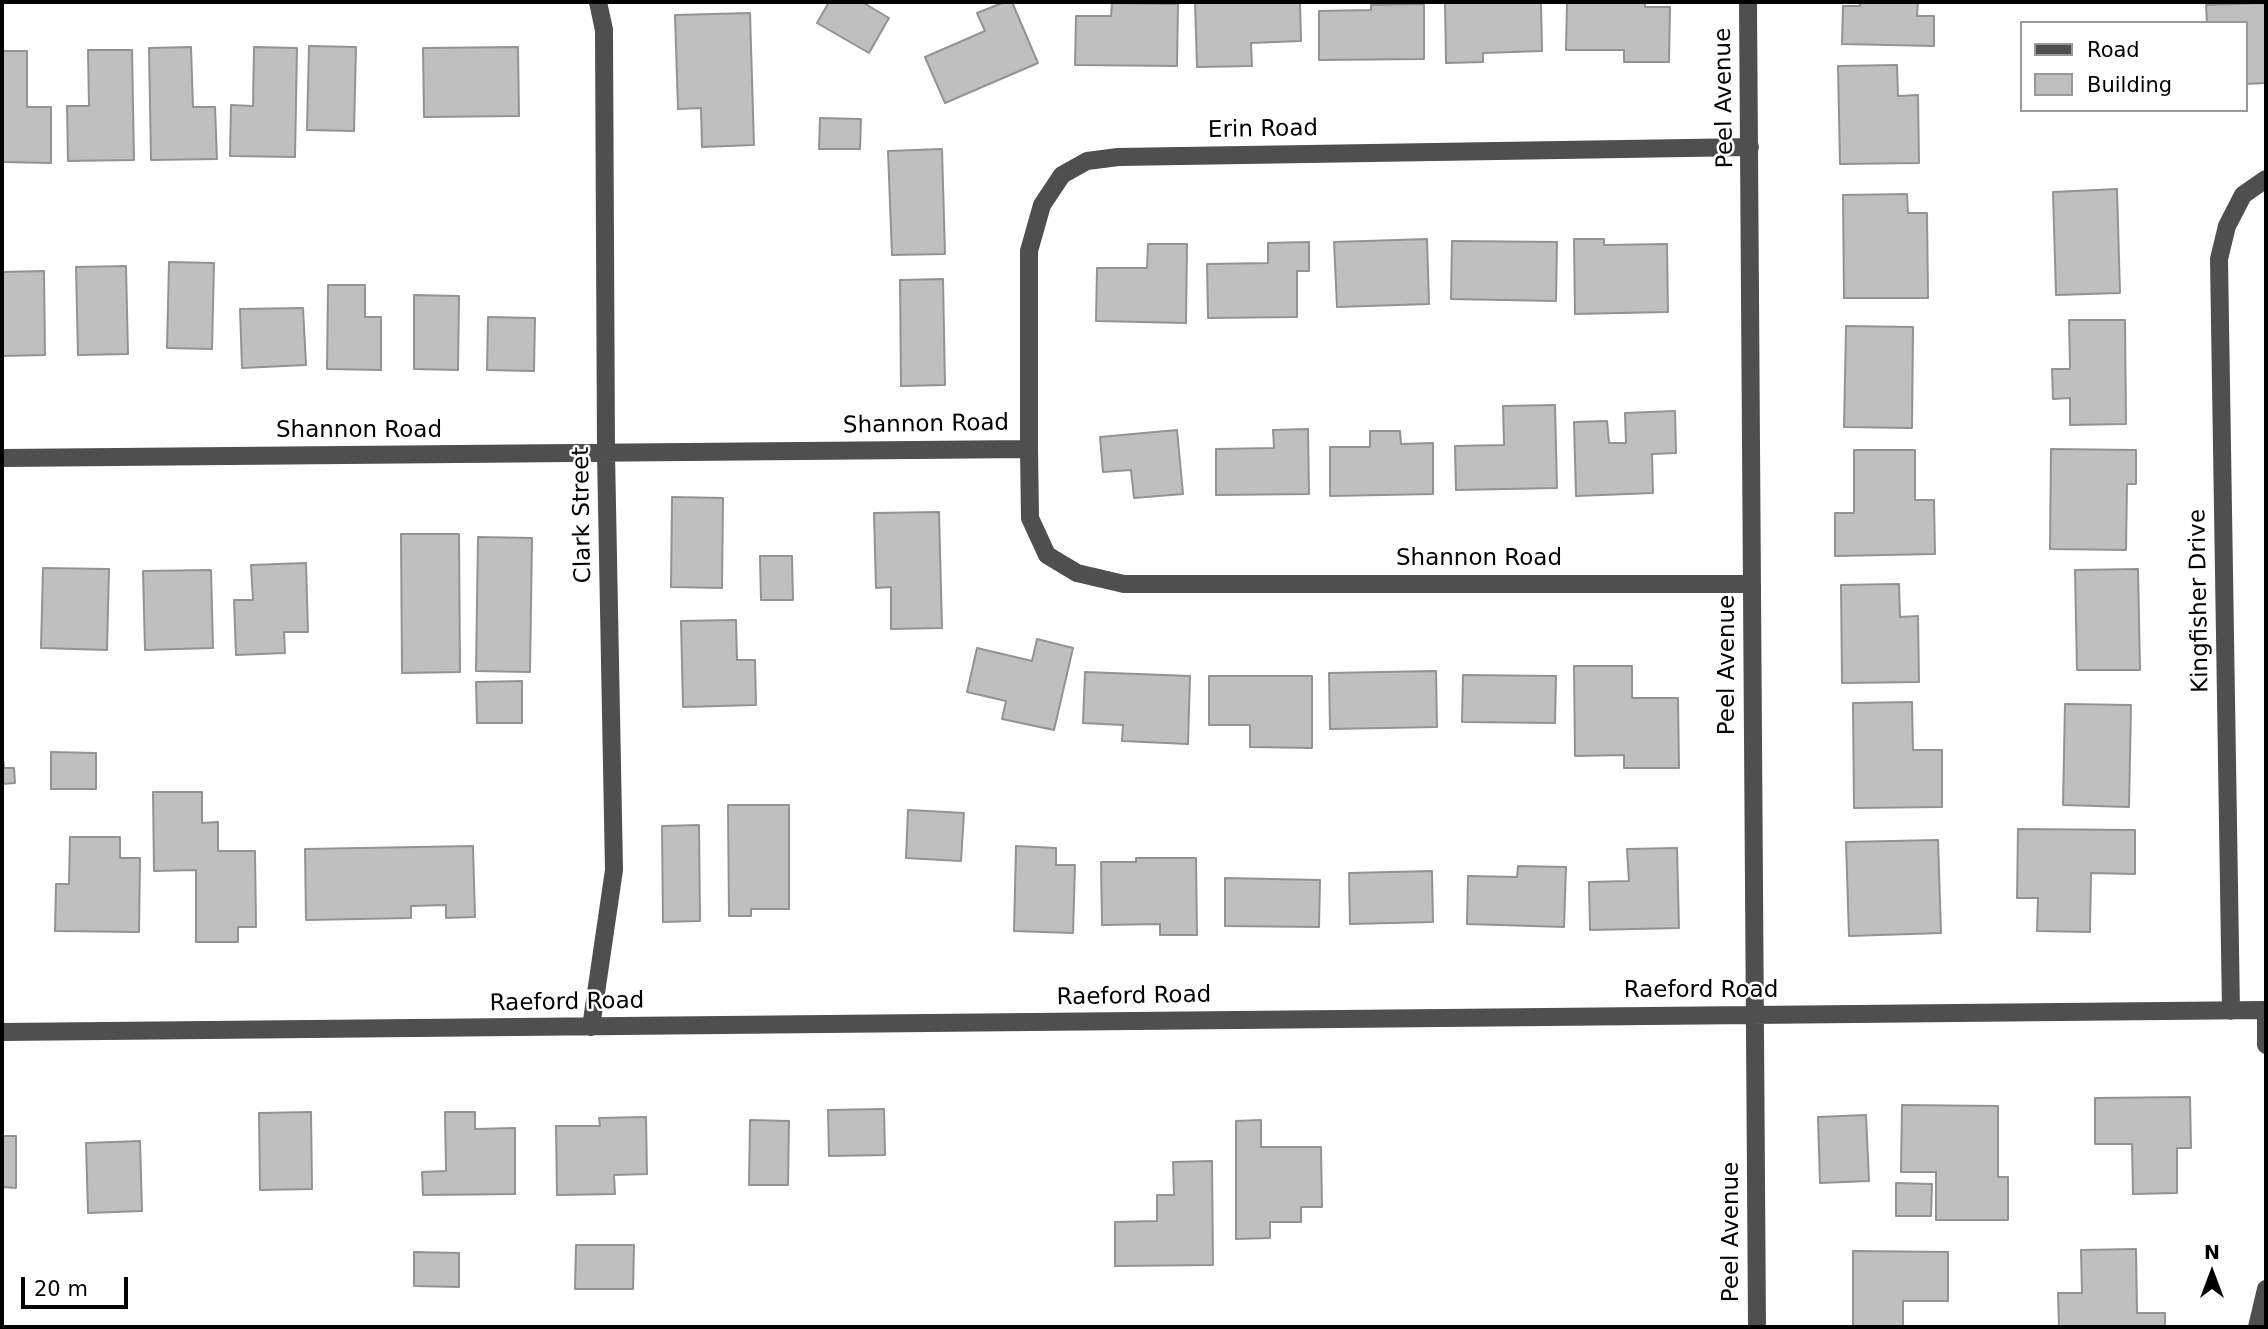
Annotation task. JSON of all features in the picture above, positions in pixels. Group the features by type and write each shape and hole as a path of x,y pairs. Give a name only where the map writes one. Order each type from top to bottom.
{"street":[{"name":"Clark Street","path":"591,1027 614,870 606,453 604,30 598,2"},
{"name":"Peel Avenue","path":"1748,2 1757,1327"},
{"name":"Erin Road","path":"1029,449 1029,251 1042,205 1062,175 1087,161 1118,157 1750,147"},
{"name":"Kingfisher Drive","path":"2231,1011 2219,259 2227,226 2244,195 2266,179"},
{"name":"Shannon Road","path":"2,458 1029,449 1030,518 1047,555 1077,573 1124,584 1752,584"},
{"name":"Raeford Road","path":"2,1032 2266,1010"},
{"path":"2266,1010 2266,1045"},
{"path":"2257,1327 2266,1289"}],"building":[{"path":"829,2 862,2 889,18 869,53 817,23"},
{"path":"1012,2 1038,63 945,103 925,57 985,31 977,13"},
{"path":"1195,2 1300,2 1301,41 1251,43 1252,66 1197,67"},
{"path":"1445,2 1541,2 1542,51 1483,53 1483,62 1446,63"},
{"path":"1567,2 1645,2 1645,7 1670,7 1669,62 1624,62 1624,50 1566,50"},
{"path":"1860,2 1918,2 1917,16 1934,16 1934,46 1842,44 1843,6 1860,6"},
{"path":"1112,3 1178,4 1177,66 1075,65 1076,16 1111,16"},
{"path":"2266,3 2266,83 2247,84 2247,21 2207,21 2206,5"},
{"path":"1424,4 1424,59 1319,60 1319,11 1371,10 1371,5"},
{"path":"750,13 754,145 702,147 701,108 678,109 675,15"},
{"path":"309,46 356,47 354,131 307,130"},
{"path":"191,47 193,107 215,107 217,159 151,160 149,48"},
{"path":"254,47 297,48 295,157 230,156 231,105 253,106"},
{"path":"518,47 519,116 424,117 423,48"},
{"path":"88,50 132,50 134,160 68,161 67,106 89,106"},
{"path":"2,51 27,51 27,107 51,107 51,163 2,162"},
{"path":"1897,65 1898,96 1918,95 1919,163 1840,164 1838,66"},
{"path":"820,118 861,119 860,149 819,149"},
{"path":"942,149 945,254 892,255 888,151"},
{"path":"2117,189 2120,293 2056,295 2053,192"},
{"path":"1907,194 1908,213 1927,213 1928,298 1844,298 1843,195"},
{"path":"1427,239 1429,304 1337,307 1334,242"},
{"path":"1574,239 1604,239 1604,245 1667,244 1668,312 1575,314"},
{"path":"1452,241 1557,242 1556,301 1451,299"},
{"path":"1309,242 1309,271 1297,271 1297,317 1208,318 1207,264 1268,263 1268,243"},
{"path":"1148,244 1187,244 1186,323 1096,321 1097,268 1147,268"},
{"path":"169,262 214,263 212,349 167,348"},
{"path":"126,266 128,354 78,355 76,267"},
{"path":"44,271 45,355 2,356 2,272"},
{"path":"943,279 945,385 901,386 900,280"},
{"path":"328,285 365,285 365,317 381,317 381,370 327,369"},
{"path":"414,295 459,296 458,370 414,369"},
{"path":"303,308 306,365 242,368 240,309"},
{"path":"488,317 535,318 534,371 487,370"},
{"path":"2069,320 2125,320 2126,424 2070,425 2070,398 2053,399 2052,369 2070,369"},
{"path":"1846,326 1913,327 1912,428 1844,427"},
{"path":"1555,405 1557,488 1456,490 1455,446 1504,445 1503,406"},
{"path":"1675,411 1676,453 1652,454 1653,493 1576,496 1574,422 1607,421 1609,443 1626,443 1625,413"},
{"path":"1308,429 1309,494 1216,495 1216,449 1274,448 1273,430"},
{"path":"1177,430 1183,494 1134,498 1131,470 1103,472 1100,437"},
{"path":"1370,431 1400,431 1401,444 1433,443 1433,494 1330,496 1330,447 1370,447"},
{"path":"2051,449 2136,450 2136,484 2127,484 2126,550 2050,549"},
{"path":"1854,450 1915,450 1915,500 1934,500 1935,554 1835,556 1835,513 1854,513"},
{"path":"672,497 723,498 722,588 671,587"},
{"path":"939,512 942,628 891,629 891,587 876,588 874,513"},
{"path":"401,534 459,534 460,672 402,673"},
{"path":"478,537 532,538 530,672 476,671"},
{"path":"760,556 792,556 793,600 761,600"},
{"path":"306,563 308,632 284,632 285,653 236,655 234,600 253,600 251,565"},
{"path":"43,568 109,569 107,650 41,648"},
{"path":"2138,569 2140,670 2077,670 2075,570"},
{"path":"211,570 213,648 145,650 143,571"},
{"path":"1899,584 1900,617 1918,616 1919,682 1842,683 1841,585"},
{"path":"736,620 737,660 755,660 756,705 683,707 681,621"},
{"path":"1037,639 1073,648 1054,730 1002,719 1006,701 967,692 977,648 1032,661"},
{"path":"1574,666 1632,666 1632,698 1678,698 1679,768 1624,768 1624,755 1575,756"},
{"path":"1436,671 1437,727 1330,729 1329,673"},
{"path":"1085,672 1190,676 1188,744 1122,741 1123,725 1083,723"},
{"path":"1463,675 1556,676 1555,723 1462,722"},
{"path":"1209,676 1312,676 1312,748 1250,747 1250,725 1209,725"},
{"path":"522,681 522,723 477,723 476,682"},
{"path":"1912,702 1913,750 1942,750 1942,807 1854,808 1853,703"},
{"path":"2065,704 2131,705 2129,807 2063,805"},
{"path":"2,749 4,768 14,768 15,783 2,784"},
{"path":"51,752 96,753 96,789 51,789"},
{"path":"153,792 202,792 202,823 218,822 218,851 255,851 256,927 238,927 238,942 196,942 196,870 154,871"},
{"path":"728,805 789,805 789,909 751,909 751,916 729,916"},
{"path":"908,810 964,813 961,861 906,858"},
{"path":"699,825 700,921 663,922 662,826"},
{"path":"2018,829 2135,830 2135,874 2091,873 2090,932 2037,931 2038,898 2017,898"},
{"path":"70,837 120,837 120,858 140,858 139,932 55,931 56,884 69,884"},
{"path":"1938,840 1941,933 1849,936 1846,842"},
{"path":"473,846 475,917 446,918 446,905 411,906 411,918 306,920 305,849"},
{"path":"1016,846 1056,848 1056,865 1075,865 1073,933 1014,931"},
{"path":"1677,848 1679,928 1590,930 1589,882 1629,881 1627,849"},
{"path":"1136,858 1196,858 1197,935 1160,935 1160,924 1102,925 1101,862 1136,862"},
{"path":"1518,866 1566,867 1564,927 1467,924 1468,876 1517,877"},
{"path":"1432,871 1433,922 1350,924 1349,873"},
{"path":"1225,878 1320,880 1319,927 1225,926"},
{"path":"2190,1097 2191,1148 2177,1148 2177,1193 2133,1194 2132,1144 2095,1144 2095,1098"},
{"path":"1902,1105 1998,1106 1998,1177 2008,1177 2008,1220 1936,1220 1936,1172 1901,1172"},
{"path":"884,1109 885,1155 829,1156 828,1110"},
{"path":"311,1112 312,1189 260,1190 259,1113"},
{"path":"445,1112 475,1112 475,1129 515,1128 515,1194 423,1195 422,1172 446,1171"},
{"path":"1866,1115 1869,1181 1820,1183 1818,1117"},
{"path":"646,1117 647,1174 614,1175 615,1194 557,1195 556,1126 600,1126 599,1118"},
{"path":"750,1120 789,1121 788,1185 749,1185"},
{"path":"1261,1120 1261,1147 1321,1147 1322,1207 1301,1207 1301,1222 1270,1222 1270,1238 1236,1239 1236,1121"},
{"path":"2,1136 16,1136 16,1188 2,1187"},
{"path":"140,1141 142,1211 88,1213 86,1143"},
{"path":"1212,1161 1213,1265 1115,1266 1115,1222 1157,1221 1157,1195 1174,1195 1173,1162"},
{"path":"1896,1183 1932,1184 1931,1216 1896,1216"},
{"path":"576,1245 634,1245 633,1289 575,1289"},
{"path":"2136,1249 2137,1313 2165,1313 2165,1327 2059,1327 2058,1293 2082,1293 2081,1250"},
{"path":"1853,1251 1948,1252 1948,1301 1903,1301 1903,1327 1853,1327"},
{"path":"414,1252 459,1253 459,1287 414,1286"}]}
